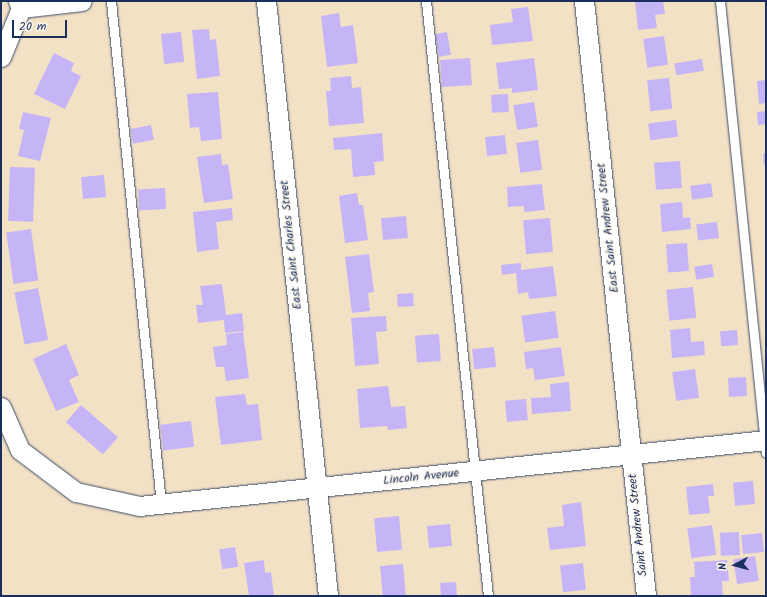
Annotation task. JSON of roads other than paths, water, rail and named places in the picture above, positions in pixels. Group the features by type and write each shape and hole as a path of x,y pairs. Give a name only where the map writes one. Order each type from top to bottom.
{"street":[{"path":"1,57 20,4 82,1"},
{"name":"East Saint Charles Street","path":"266,1 328,596"},
{"name":"East Saint Andrew Street","path":"584,1 631,455"},
{"path":"1,407 20,450"},
{"path":"1,438 20,450"},
{"name":"Lincoln Avenue","path":"20,450 76,492 139,506 316,489 631,455 766,444"},
{"name":"Saint Andrew Street","path":"631,455 646,596"}],"lane":[{"path":"111,1 161,504"},
{"path":"426,1 488,596"},
{"path":"720,1 766,444"}]}
